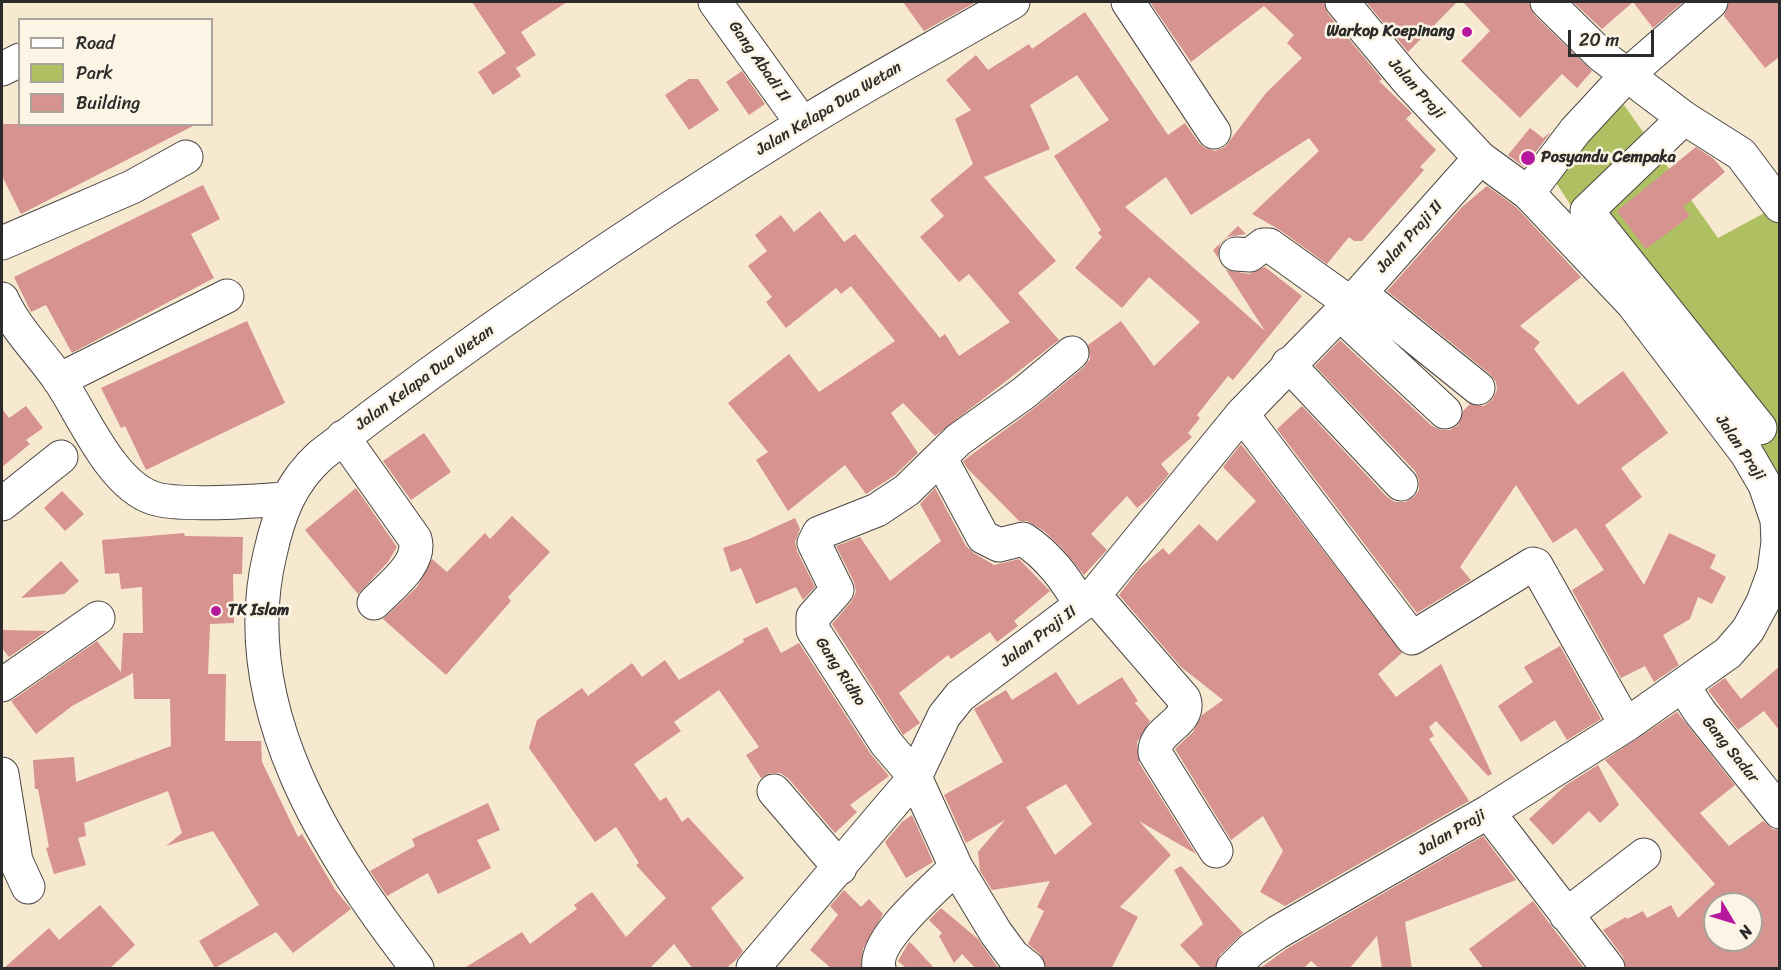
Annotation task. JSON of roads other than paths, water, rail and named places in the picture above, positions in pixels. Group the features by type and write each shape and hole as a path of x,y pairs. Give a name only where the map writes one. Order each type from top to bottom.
{"street":[{"name":"Gang Abadi II","path":"715,2 802,123"},
{"name":"Jalan Kelapa Dua Wetan","path":"417,969 378,918 332,846 300,783 274,714 261,642 266,571 285,499 303,472 343,437 495,326 628,235 802,123 1013,2"},
{"path":"1128,2 1215,132"},
{"name":"Jalan Praji","path":"1233,969 1251,950 1278,932 1488,813 1626,725 1728,653 1748,630 1758,611 1774,572 1778,542 1777,520 1765,485 1747,454 1633,304 1528,193 1480,159 1408,81 1342,2"},
{"path":"1547,2 1601,55 1684,118 1741,154 1779,206"},
{"path":"1528,193 1575,131 1627,75 1711,2"},
{"path":"2,69 18,61"},
{"path":"1684,118 1587,211 1760,428"},
{"path":"2,243 132,187 186,157"},
{"name":"Jalan Praji II","path":"753,969 915,777 944,716 960,696 1088,600 1242,414 1288,364 1350,304 1480,159"},
{"path":"1236,254 1250,255 1263,245 1269,244 1350,304 1478,388"},
{"path":"59,380 227,296"},
{"path":"2,299 19,330 59,380 111,464 143,494 168,501 285,499"},
{"path":"1350,304 1445,412"},
{"path":"1072,353 1024,393 958,440 941,459 983,537 999,545 1023,539 1033,545 1184,699 1185,710 1156,742 1155,753 1216,851"},
{"path":"1288,364 1401,484"},
{"path":"1242,414 1412,638 1533,564 1536,565 1626,725"},
{"path":"343,437 415,539 417,546 411,563 374,603"},
{"path":"2,504 61,457"},
{"name":"Gang Ridho","path":"915,777 886,743 813,630 813,616 837,590 814,545 814,537 877,510 907,490 941,459"},
{"path":"2,685 98,618"},
{"name":"Gang Sadar","path":"1683,686 1700,712 1779,812"},
{"path":"2,774 6,832 28,887"},
{"path":"915,777 956,867 996,933 1013,956 1029,969"},
{"path":"774,791 840,868"},
{"path":"1488,813 1608,969"},
{"path":"1566,915 1644,855"},
{"path":"879,969 878,957 892,932 956,867"}],"place":[{"name":"Warkop Koepinang","path":"1467,32"},
{"name":"Posyandu Cempaka","path":"1528,158"},
{"name":"TK Islam","path":"216,611"}]}
